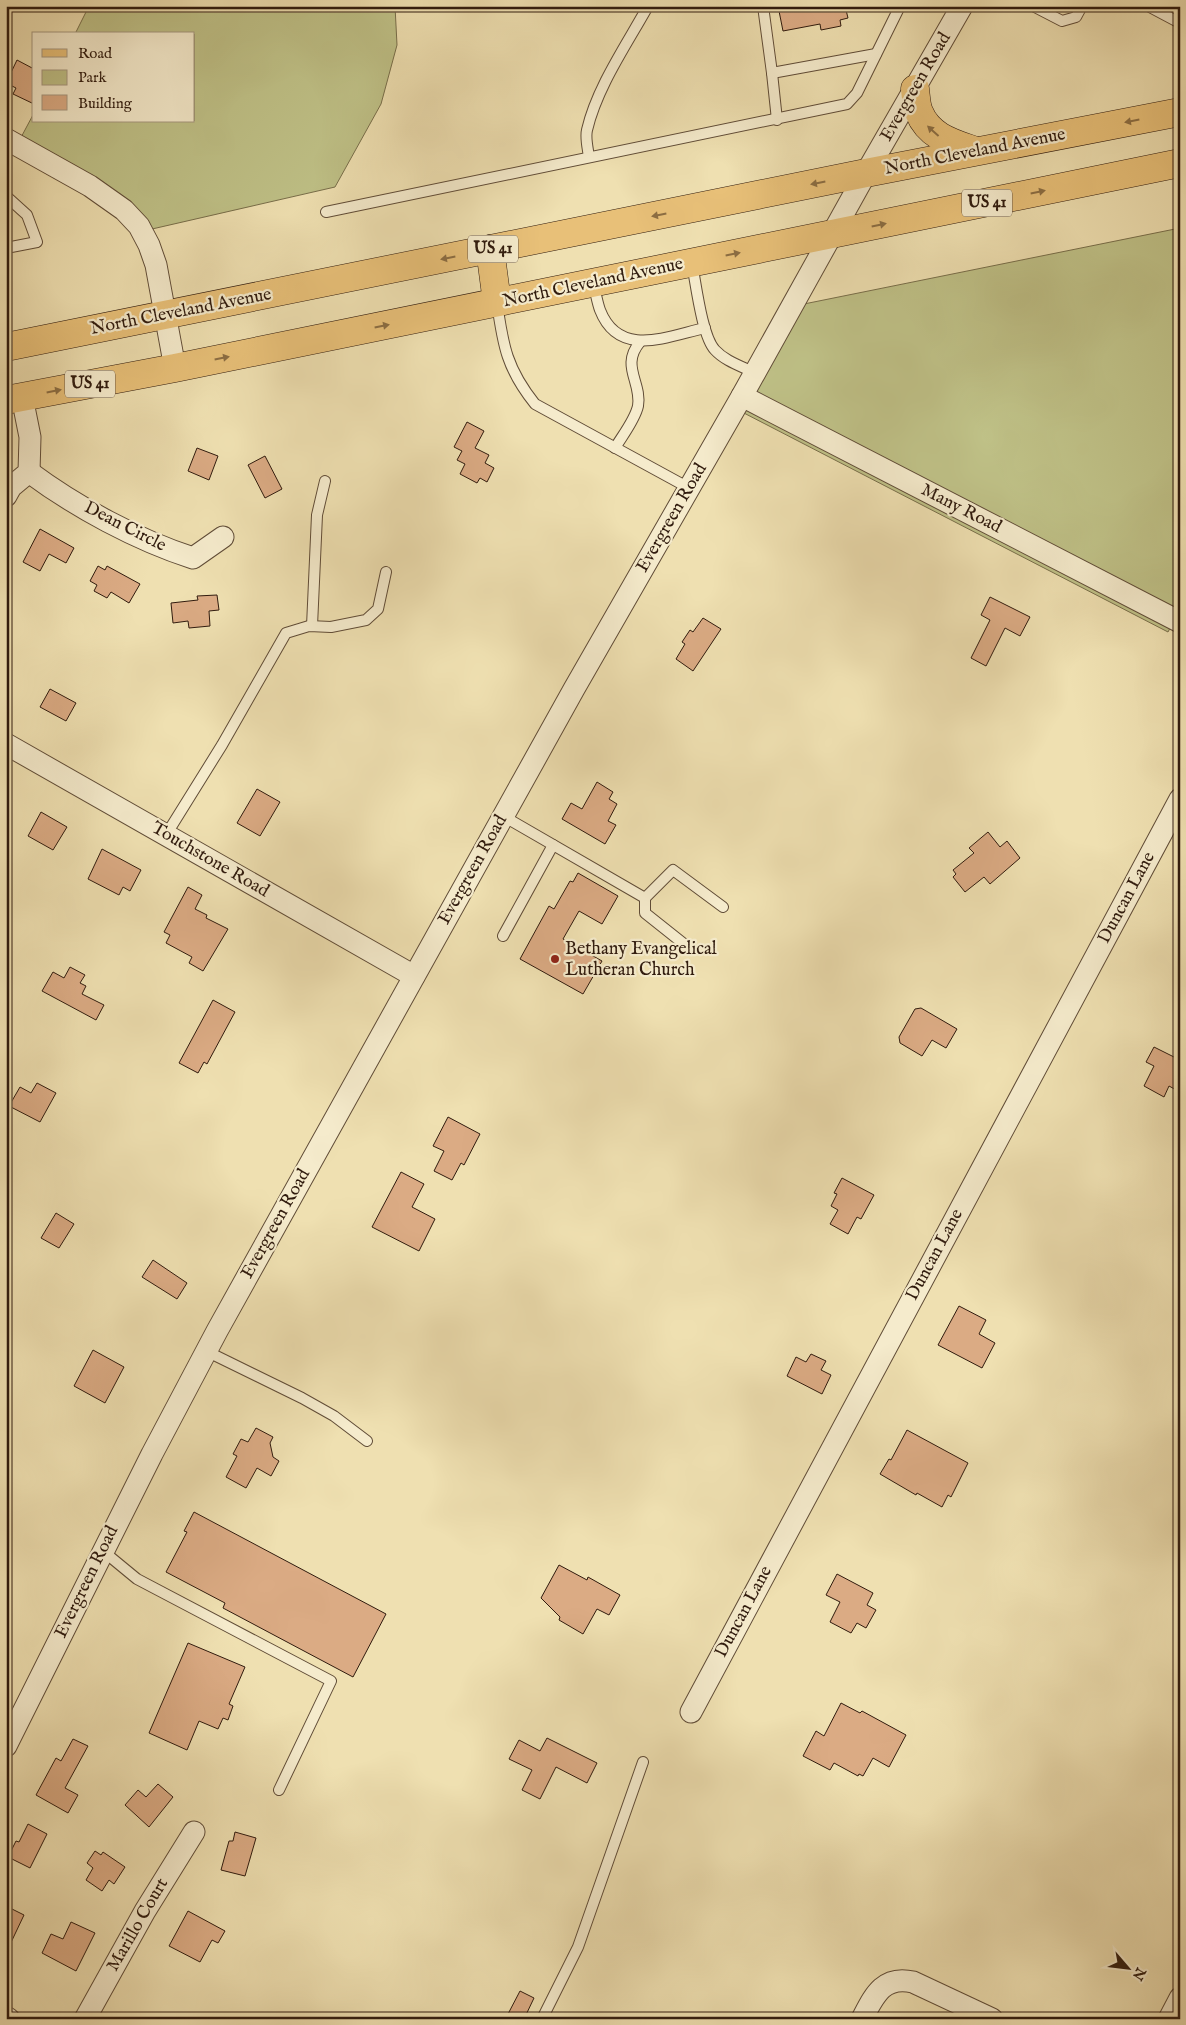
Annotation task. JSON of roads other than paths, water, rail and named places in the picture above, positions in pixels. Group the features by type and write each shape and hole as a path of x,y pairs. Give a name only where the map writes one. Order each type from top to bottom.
{"main road":[{"path":"914,89 919,112 929,129 943,140 976,151"},
{"name":"North Cleveland Avenue","path":"6,347 866,173 1180,112"},
{"name":"North Cleveland Avenue","path":"14,399 1180,164"},
{"path":"490,250 497,302"}],"street":[{"name":"Evergreen Road","path":"6,1746 103,1551 206,1351 503,816 755,373 831,234 962,6"},
{"path":"6,139 90,186 124,210 139,226 149,245 156,265 174,368"},
{"name":"Many Road","path":"742,396 1180,622"},
{"path":"6,496 11,487 29,472 30,437 14,399"},
{"name":"Dean Circle","path":"29,472 60,495 179,554 193,558 222,537"},
{"name":"Touchstone Road","path":"6,744 414,976"},
{"name":"Duncan Lane","path":"691,1712 1180,799"},
{"name":"Marillo Court","path":"85,2019 145,1911 194,1832"},
{"path":"862,2019 877,1991 886,1985 904,1980 913,1982 992,2019"},
{"path":"1169,2019 1180,1998"}],"lane":[{"path":"589,157 587,132 595,108 608,78 648,6"},
{"path":"763,6 777,120"},
{"path":"326,212 848,104 856,93 900,6"},
{"path":"1033,6 1062,21 1076,16 1082,6"},
{"path":"1148,6 1180,23"},
{"path":"772,74 876,54"},
{"path":"6,196 26,215 37,242 6,248"},
{"path":"692,263 706,336 713,349 725,359 755,373"},
{"path":"593,283 601,312 614,331 627,339 640,342 705,328"},
{"path":"497,302 503,344 511,368 535,404 689,488"},
{"path":"615,448 637,409 638,400 631,366 631,356 640,342"},
{"path":"312,626 317,515 325,481"},
{"path":"166,835 222,745 286,633 312,626 331,627 349,625 366,620 378,609 386,572"},
{"path":"503,816 645,898"},
{"path":"503,936 553,845"},
{"path":"689,948 645,913 645,898 673,870 723,907"},
{"path":"206,1351 318,1407 334,1416 367,1441"},
{"path":"103,1551 138,1579 331,1681 279,1790"},
{"path":"542,2019 578,1947 643,1762"}],"place":[{"name":"Bethany Evangelical Lutheran Church","path":"555,959"}]}
